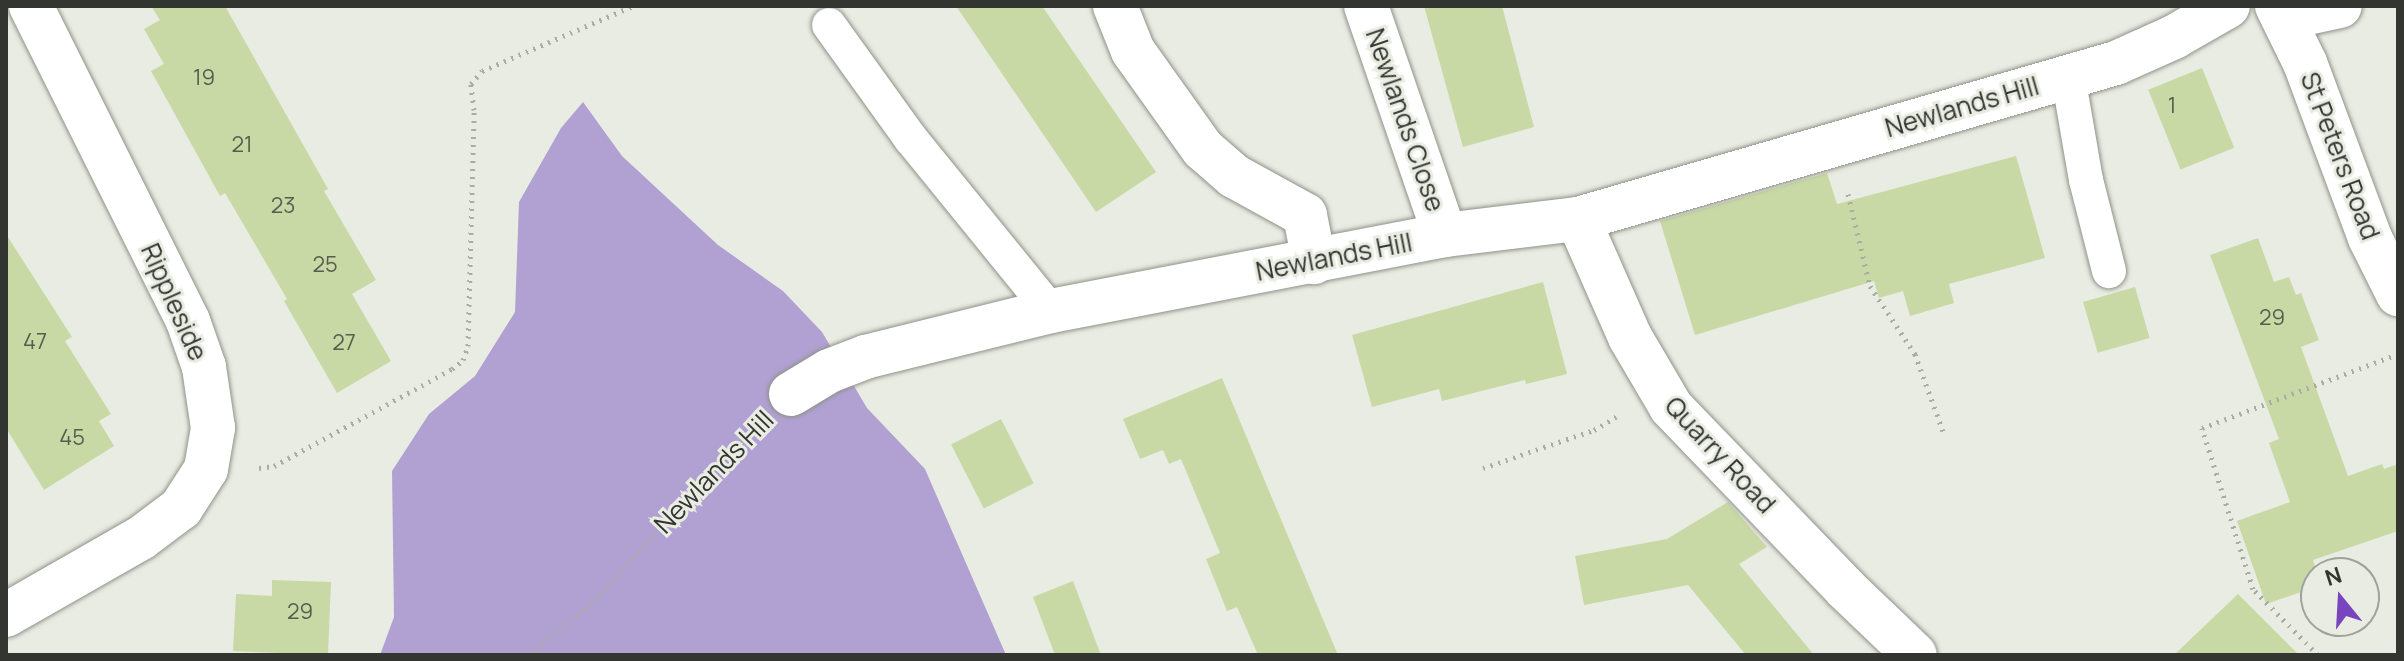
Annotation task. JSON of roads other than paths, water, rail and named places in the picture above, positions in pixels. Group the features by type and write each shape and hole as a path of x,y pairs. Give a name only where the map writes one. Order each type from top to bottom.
{"street":[{"name":"Rippleside","path":"7,613 165,522 189,498 206,469 213,428 204,367 196,339 31,6"},
{"path":"1115,6 1133,51 1203,149 1234,176 1305,215 1314,262"},
{"name":"Newlands Close","path":"1366,6 1445,235"},
{"name":"Newlands Hill","path":"791,394 829,371 865,357 1051,311 1445,235 1578,219 2068,76 2146,50 2228,6"},
{"path":"2280,12 2340,6"},
{"name":"St Peters Road","path":"2280,12 2325,110 2370,238 2398,294"},
{"name":"Quarry Road","path":"1578,219 1618,311 1652,378 1678,414 1846,589 1915,655"}],"lane":[{"path":"829,25 911,139 1051,311"},
{"path":"2068,76 2086,180 2109,271"}]}
